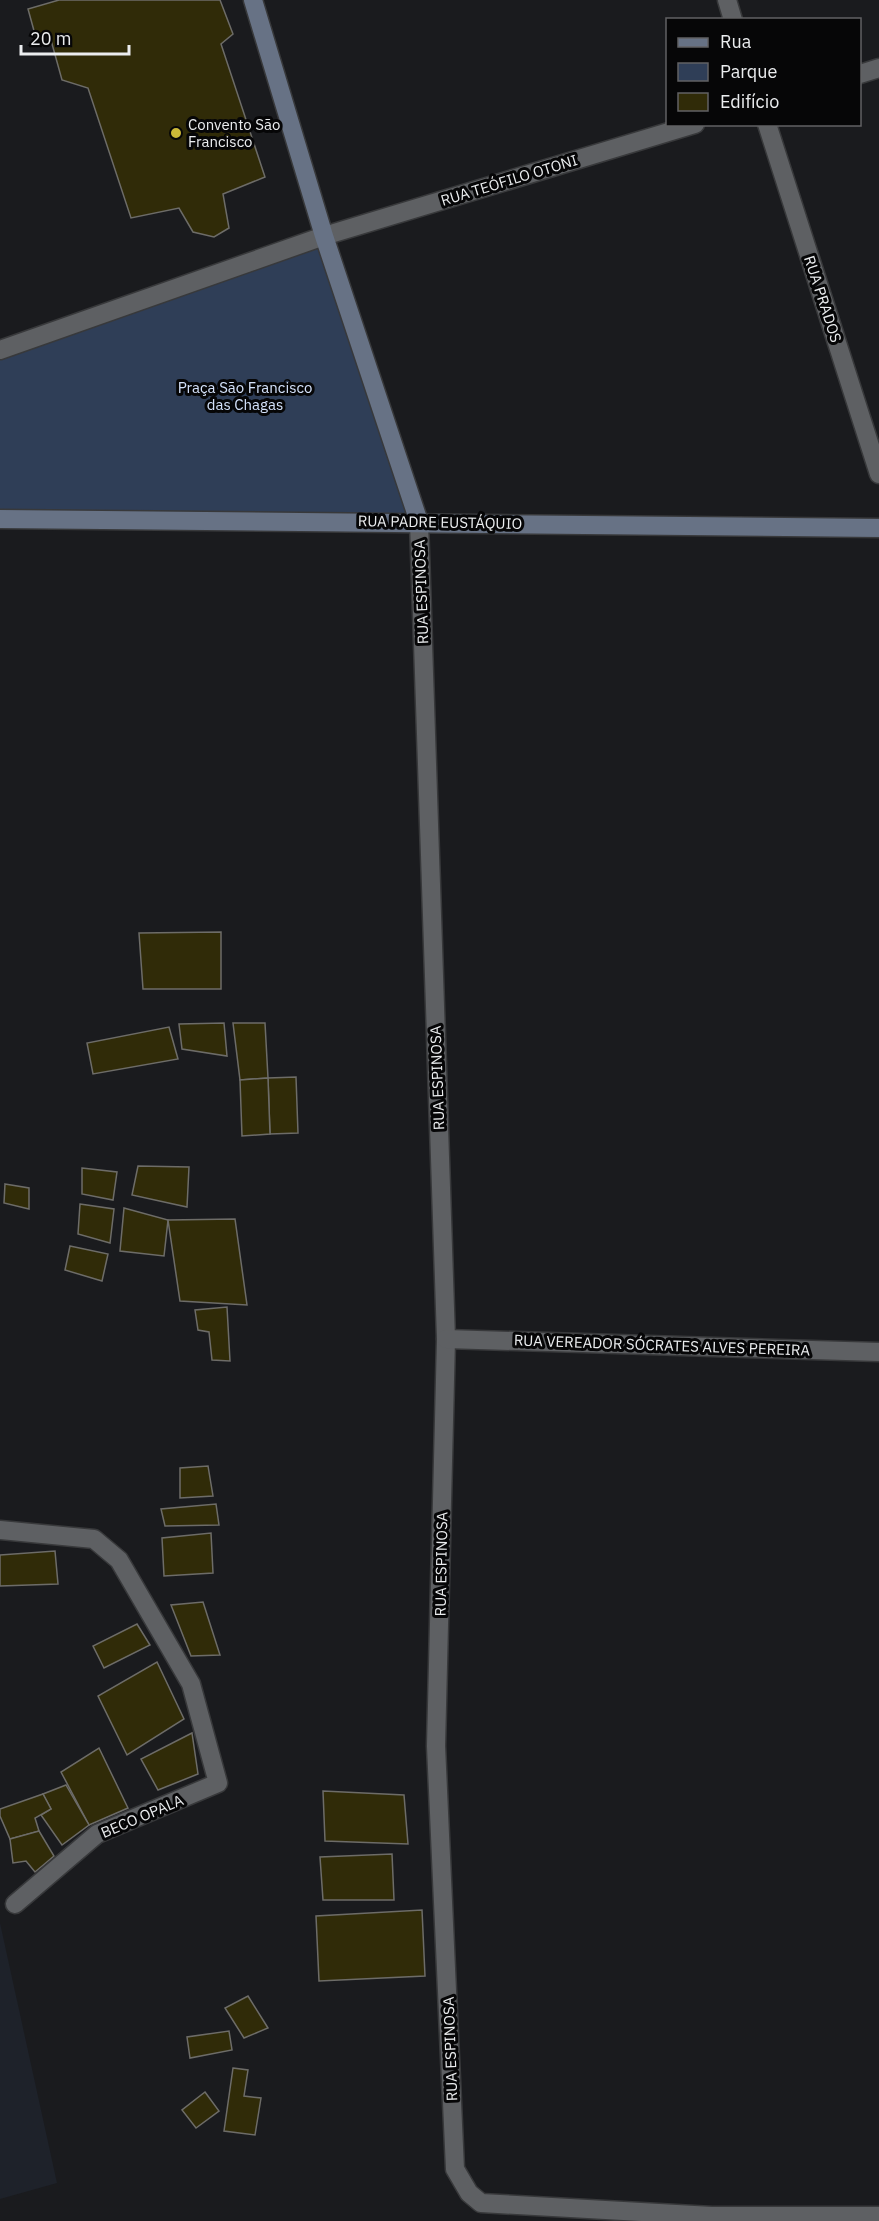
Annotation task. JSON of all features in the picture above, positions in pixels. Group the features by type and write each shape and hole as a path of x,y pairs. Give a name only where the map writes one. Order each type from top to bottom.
{"main road":[{"name":"RUA ESPINOSA","path":"252,0 324,236 419,522"},
{"name":"RUA PADRE EUSTÁQUIO","path":"0,519 879,528"}],"street":[{"path":"727,0 732,18"},
{"path":"861,74 879,68"},
{"name":"RUA TEÓFILO OTONI","path":"324,236 687,126"},
{"name":"RUA PRADOS","path":"768,126 879,474"},
{"path":"0,350 324,236"},
{"name":"RUA ESPINOSA","path":"419,522 446,1339 436,1746 455,2169 469,2193 481,2203 712,2216 879,2216"},
{"name":"RUA VEREADOR SÓCRATES ALVES PEREIRA","path":"446,1339 879,1352"},
{"name":"BECO OPALA","path":"0,1530 94,1539 118,1560 191,1684 218,1783 97,1834 15,1904"}],"shaded area":[{"path":"0,1923 57,2183 0,2199"}],"green space":[{"name":"Praça São Francisco das Chagas","path":"324,236 419,522 0,519 0,350"}],"building":[{"name":"Convento São Francisco","path":"59,0 220,0 233,34 221,44 265,177 223,194 229,228 214,237 193,232 179,208 131,218 88,88 62,80 49,33 36,38 28,9"},
{"path":"221,932 221,989 143,989 139,933"},
{"path":"224,1023 227,1056 182,1049 179,1024"},
{"path":"233,1023 265,1023 268,1078 240,1080"},
{"path":"169,1027 178,1059 93,1074 87,1043"},
{"path":"296,1077 298,1133 270,1134 268,1078"},
{"path":"268,1078 270,1134 242,1136 240,1080"},
{"path":"138,1166 189,1167 187,1207 132,1195"},
{"path":"82,1168 117,1172 113,1200 82,1194"},
{"path":"5,1184 29,1188 29,1209 4,1203"},
{"path":"80,1204 114,1209 110,1243 78,1234"},
{"path":"124,1208 168,1220 164,1256 120,1251"},
{"path":"235,1219 247,1305 180,1301 168,1220"},
{"path":"70,1246 108,1254 102,1281 65,1270"},
{"path":"227,1307 230,1361 212,1360 209,1332 198,1330 195,1310"},
{"path":"208,1466 213,1496 180,1498 180,1468"},
{"path":"216,1504 219,1525 165,1526 161,1509"},
{"path":"211,1533 213,1573 164,1576 162,1538"},
{"path":"55,1551 58,1584 0,1586 0,1555"},
{"path":"203,1602 220,1655 191,1656 171,1605"},
{"path":"137,1624 150,1645 104,1668 93,1646"},
{"path":"157,1662 184,1719 127,1755 98,1696"},
{"path":"192,1733 198,1774 158,1790 141,1759"},
{"path":"99,1748 128,1808 89,1825 61,1772"},
{"path":"66,1785 89,1825 62,1845 41,1815 51,1809 43,1794"},
{"path":"323,1791 404,1795 408,1844 325,1841"},
{"path":"43,1794 51,1809 35,1818 39,1831 10,1839 0,1816 0,1809"},
{"path":"39,1831 54,1856 35,1872 26,1861 13,1863 10,1839"},
{"path":"392,1854 394,1900 323,1900 320,1857"},
{"path":"422,1910 425,1976 319,1981 316,1916"},
{"path":"248,1996 268,2028 244,2038 225,2008"},
{"path":"229,2031 232,2050 190,2058 187,2037"},
{"path":"233,2068 248,2070 244,2096 261,2098 255,2135 224,2131"},
{"path":"205,2092 219,2111 196,2128 182,2110"}],"place":[{"name":"Convento São Francisco","path":"176,133"}]}
